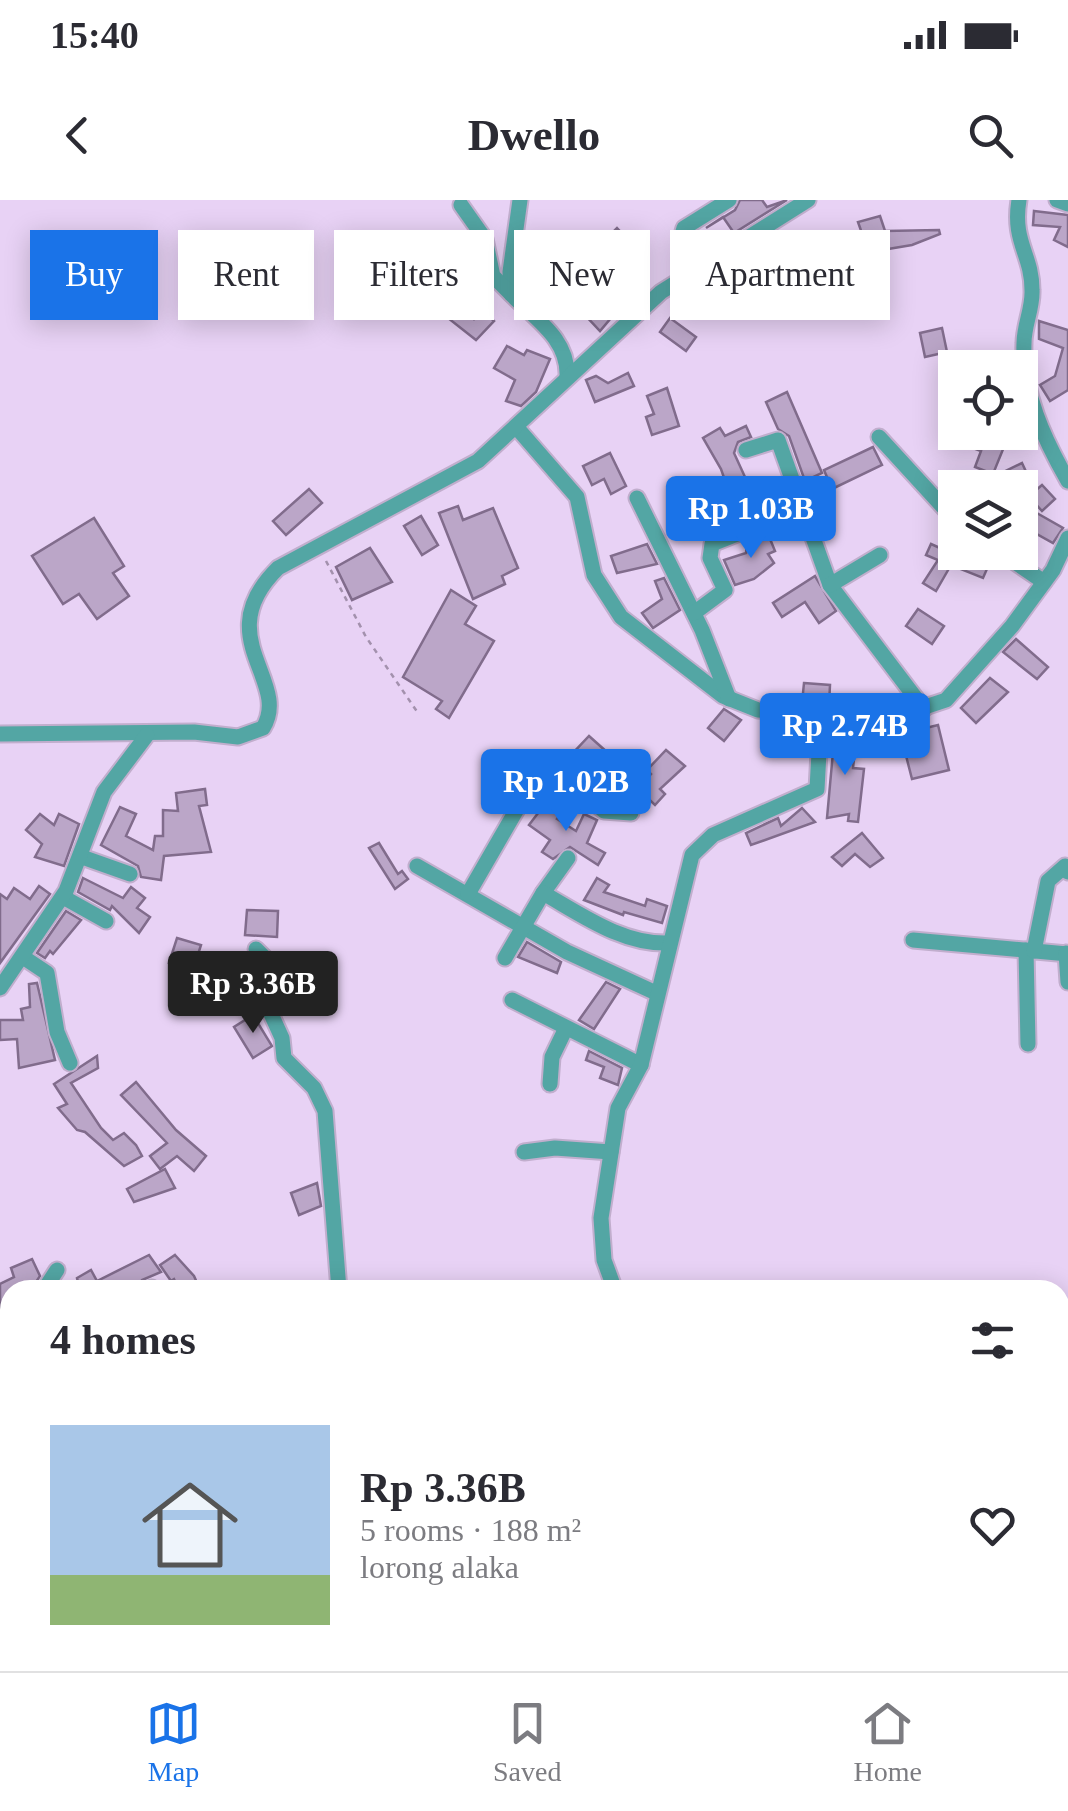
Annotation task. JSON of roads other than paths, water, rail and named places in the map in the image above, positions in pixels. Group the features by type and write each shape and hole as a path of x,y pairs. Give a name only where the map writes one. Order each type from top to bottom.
{"street":[{"path":"511,294 510,272 520,200"},
{"path":"683,230 729,200"},
{"path":"760,230 808,200"},
{"path":"1019,200 1016,232 1032,292 1024,336 1025,370 1048,442 1068,480"},
{"path":"1057,200 1068,204"},
{"path":"461,205 485,239 493,276 560,344 566,354 567,377"},
{"path":"0,734 194,732 238,737 263,728 270,714 248,633 248,616 260,588 278,568 320,549 478,461 518,429 567,377 670,286"},
{"path":"518,429 576,496 587,551 604,596 644,637 729,699 758,710 822,716 898,716 946,700 1048,576 1068,538"},
{"path":"878,437 938,502"},
{"path":"746,450 778,440 830,585 924,709"},
{"path":"636,498 694,613 729,699"},
{"path":"694,613 725,590 710,558 712,544 804,507"},
{"path":"830,585 880,555"},
{"path":"1036,570 1068,578"},
{"path":"612,1280 601,1240 610,1152 622,1098 642,1065 656,993 698,846 713,835 817,789 822,716"},
{"path":"0,988 62,897 82,856 104,792 147,735"},
{"path":"468,894 534,778 571,786 604,811 631,813"},
{"path":"82,856 130,874"},
{"path":"505,958 521,926 568,858"},
{"path":"417,866 521,926 656,993"},
{"path":"1028,1044 1030,950 1048,881 1064,866 1068,872"},
{"path":"543,893 638,942 669,943"},
{"path":"62,897 106,921"},
{"path":"914,940 1067,954 1068,982"},
{"path":"256,949 265,958 261,992 282,1038 284,1058 314,1088 325,1111 338,1280"},
{"path":"22,957 46,970 57,1032 70,1063"},
{"path":"512,1000 642,1065"},
{"path":"550,1084 552,1057 566,1028"},
{"path":"524,1152 555,1148 610,1152"},
{"path":"50,1280 57,1270"}]}
